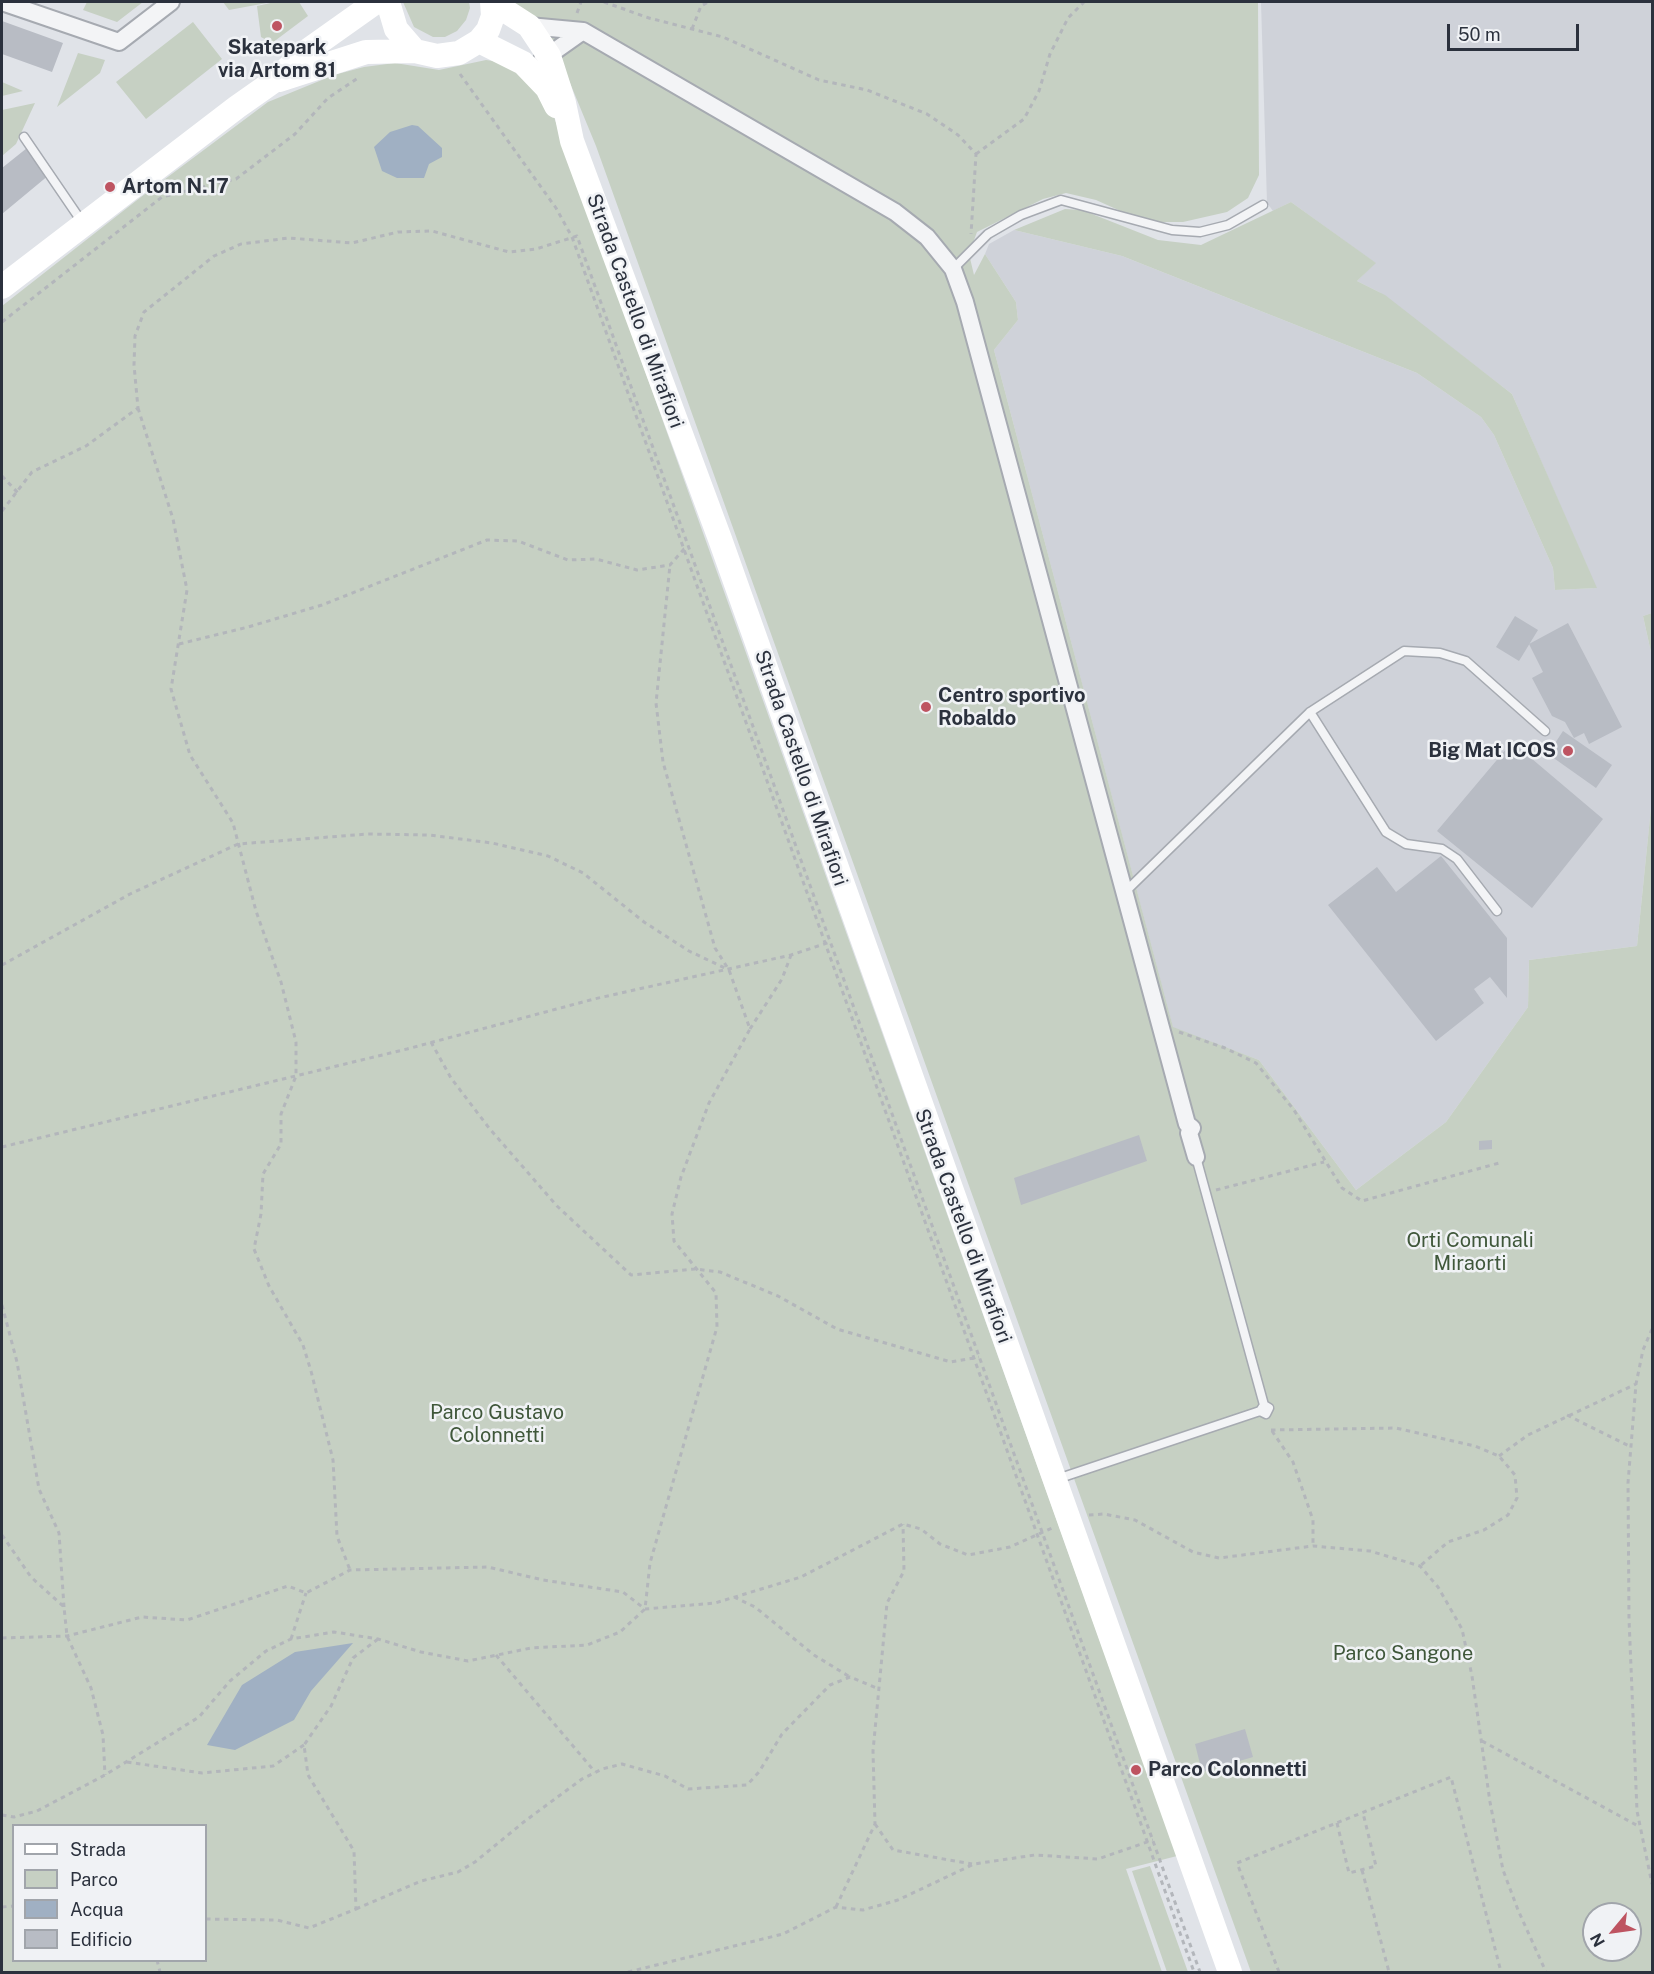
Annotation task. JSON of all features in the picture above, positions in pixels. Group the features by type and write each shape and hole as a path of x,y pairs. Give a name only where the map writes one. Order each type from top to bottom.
{"street":[{"path":"2,2 119,42 171,2"},
{"path":"2,287 237,106 274,81 304,53 376,2"},
{"path":"388,2 396,28 415,51"},
{"path":"274,81 366,52 415,51 437,56 450,55 470,48 488,30 493,16 493,2"},
{"name":"Strada Castello di Mirafiori","path":"493,2 529,27 549,56 564,103 572,141 720,539 1230,1972"},
{"name":"Strada Castello di Mirafiori","path":"529,27 583,31 896,212 927,237 953,269 965,302 1196,1157"},
{"path":"523,63 539,61 549,56 583,31"},
{"path":"479,41 523,63 547,88 572,141"}],"lane":[{"path":"24,137 84,225"},
{"path":"953,269 988,234 1002,225 1061,200 1172,231 1200,232 1228,225 1263,205"},
{"path":"1125,892 1310,712 1404,651 1440,652 1466,661 1545,731"},
{"path":"1310,712 1386,832 1406,844 1442,849 1457,859 1497,910"},
{"name":"Strada Castello di Mirafiori","path":"1054,1480 1262,1408 1196,1157"}],"path":[{"path":"604,2 649,18 723,37 819,80 867,90 927,114 958,135 976,154 969,254"},
{"path":"692,29 701,6 708,2"},
{"path":"976,154 1024,119 1039,91 1050,54 1068,18 1084,2"},
{"path":"459,72 556,208 572,237 1194,1972"},
{"path":"2,322 162,197 236,179 295,134 328,98 361,76"},
{"path":"350,1570 337,1536 333,1460 311,1371 303,1345 269,1286 254,1249 261,1214 262,1174 281,1144 280,1114 296,1076 296,1042 281,982 256,912 233,823 190,755 171,689 187,590 172,519 138,408 134,365 135,336 144,312 214,256 241,244 289,238 352,243 398,232 432,231 509,252 536,249 577,236 1200,1972"},
{"path":"2,511 32,472 86,446 138,408"},
{"path":"2,476 18,493"},
{"path":"179,644 322,605 487,540 518,541 568,560 596,559 637,570 670,565"},
{"path":"689,547 684,549 670,565 656,703 663,762 715,948 729,970 750,1029"},
{"path":"2,965 130,894 238,844 368,834 429,835 492,843 548,856 583,873 653,928 689,951 729,970"},
{"path":"2,1147 296,1076 594,999 791,955 830,942"},
{"path":"645,1609 650,1563 717,1326 716,1293 674,1241 672,1214 681,1177 709,1103 750,1029 782,979 791,955"},
{"path":"1162,1033 1179,1032 1226,1048 1256,1063 1294,1110 1342,1188 1362,1201 1499,1163"},
{"path":"431,1042 451,1078 489,1128 557,1206 631,1275 695,1269 720,1272 778,1296 837,1329 951,1362 980,1357"},
{"path":"1205,1192 1324,1162"},
{"path":"2,1305 17,1362 39,1489 59,1533 67,1636 91,1688 103,1735 105,1775"},
{"path":"1653,1329 1643,1350 1636,1384 1628,1483 1629,1619 1637,1811 1653,1884"},
{"path":"1499,1456 1528,1434 1636,1384"},
{"path":"1567,1415 1631,1447"},
{"path":"1313,1546 1313,1520 1293,1462 1271,1430 1396,1428 1475,1446 1499,1456 1515,1475 1517,1498 1508,1515 1484,1530 1448,1542 1420,1566"},
{"path":"2,1815 14,1817 37,1811 105,1775 199,1718 230,1681 266,1652 291,1640 334,1632 378,1639 421,1652 468,1661 531,1648 587,1645 620,1632 645,1609 715,1603 801,1576 903,1524 921,1528 940,1544 968,1555 1010,1547 1081,1516 1104,1514 1135,1520 1193,1552 1219,1558 1313,1546 1370,1551 1420,1566 1438,1587 1462,1629 1503,1870 1546,1972"},
{"path":"836,1907 875,1824 873,1751 887,1604 904,1571 903,1524"},
{"path":"2,1535 32,1577 64,1607"},
{"path":"291,1640 306,1593 350,1570 488,1567 543,1580 623,1592 645,1609"},
{"path":"2,1638 67,1636 142,1617 187,1620 288,1586 306,1593"},
{"path":"734,1597 755,1607 814,1655 850,1677 879,1689"},
{"path":"126,1762 202,1773 273,1766 304,1745 331,1706 353,1658 378,1639"},
{"path":"496,1655 595,1772"},
{"path":"207,1920 277,1920 309,1928 421,1881 458,1872 476,1862 525,1821 595,1772 622,1764 665,1776 688,1789 747,1785 759,1772 782,1734 830,1684 850,1677"},
{"path":"1482,1741 1641,1827"},
{"path":"304,1745 308,1775 354,1851 356,1909"},
{"path":"1279,1972 1237,1863 1451,1777 1501,1972"},
{"path":"1336,1824 1349,1873 1377,1866 1363,1813"},
{"path":"875,1824 893,1850 974,1864 1035,1856 1098,1859 1153,1840"},
{"path":"628,1972 783,1934 836,1907 863,1910 898,1900 974,1864"},
{"path":"1362,1870 1389,1972"}],"shaded area":[{"path":"1261,2 1652,2 1652,613 1643,616 1652,657 1652,798 1637,946 1529,960 1528,1007 1446,1122 1356,1190 1259,1060 1173,1028 994,350 1018,320 1016,302 985,254 989,244 1014,230 1122,256 1417,373 1481,417 1494,435 1553,568 1555,590 1596,588 1512,394 1379,292 1357,281 1375,263 1291,202 1273,211 1267,203"}],"green space":[{"path":"87,2 143,2 117,22 83,10"},
{"path":"223,2 272,2 229,10"},
{"name":"Skatepark via Artom 81","path":"275,2 299,2 308,16 272,43 261,37 257,6"},
{"path":"403,2 469,2 470,8 466,20 457,31 445,37 433,37 414,27"},
{"name":"Parco Sangone","path":"494,2 1258,2 1259,175 1248,198 1227,212 1183,222 1158,222 1125,213 1096,200 1066,193 1043,199 977,232 969,254 974,275 985,254 1016,302 1018,320 994,350 1173,1027 1259,1060 1356,1190 1446,1122 1528,1007 1529,960 1637,946 1652,798 1652,1972 1251,1972 596,146 556,49"},
{"path":"193,22 222,59 146,119 116,82"},
{"path":"78,53 105,60 100,73 57,107"},
{"name":"Parco Gustavo Colonnetti","path":"486,60 500,62 527,76 554,117 1177,1856 1126,1869 1162,1972 2,1972 2,306 141,197 268,102 334,75 364,67 395,63 439,70"},
{"path":"2,82 23,91 2,96"},
{"path":"35,103 16,144 2,156 2,110"},
{"path":"1291,202 1376,263 1357,281 1385,295 1512,394 1597,588 1555,590 1553,568 1494,435 1481,417 1417,373 1122,256 1014,230 1065,209 1082,210 1158,240 1201,245"},
{"path":"1652,613 1652,657 1643,616"},
{"path":"1150,1866 1188,1972 1167,1972 1132,1871"}],"water":[{"path":"412,125 418,126 442,148 442,157 429,164 424,178 397,178 382,171 374,147 390,132"},
{"path":"353,1643 311,1691 294,1720 235,1750 207,1745 242,1685 295,1652"}],"building":[{"path":"2,21 63,43 52,72 2,54"},
{"path":"27,148 49,175 2,214 2,168"},
{"path":"1515,616 1538,630 1519,661 1496,647"},
{"path":"1568,623 1622,727 1589,744 1584,733 1574,738 1565,722 1552,716 1532,678 1543,672 1529,644"},
{"path":"1563,731 1612,765 1596,788 1548,754"},
{"path":"1512,742 1603,819 1532,908 1437,831"},
{"path":"1441,856 1507,938 1507,998 1490,977 1474,989 1484,1003 1436,1041 1328,905 1377,867 1396,892"},
{"path":"1139,1135 1147,1161 1021,1205 1014,1178"},
{"path":"1492,1140 1492,1149 1479,1150 1479,1141"},
{"path":"1245,1729 1253,1757 1202,1772 1195,1744"}],"place":[{"name":"Skatepark via Artom 81","path":"277,26"},
{"name":"Artom N.17","path":"110,187"},
{"name":"Centro sportivo Robaldo","path":"926,707"},
{"name":"Big Mat ICOS","path":"1568,751"},
{"name":"Parco Colonnetti","path":"1136,1770"}],"park label":[{"name":"Orti Comunali Miraorti","path":"1470,1252"}]}
